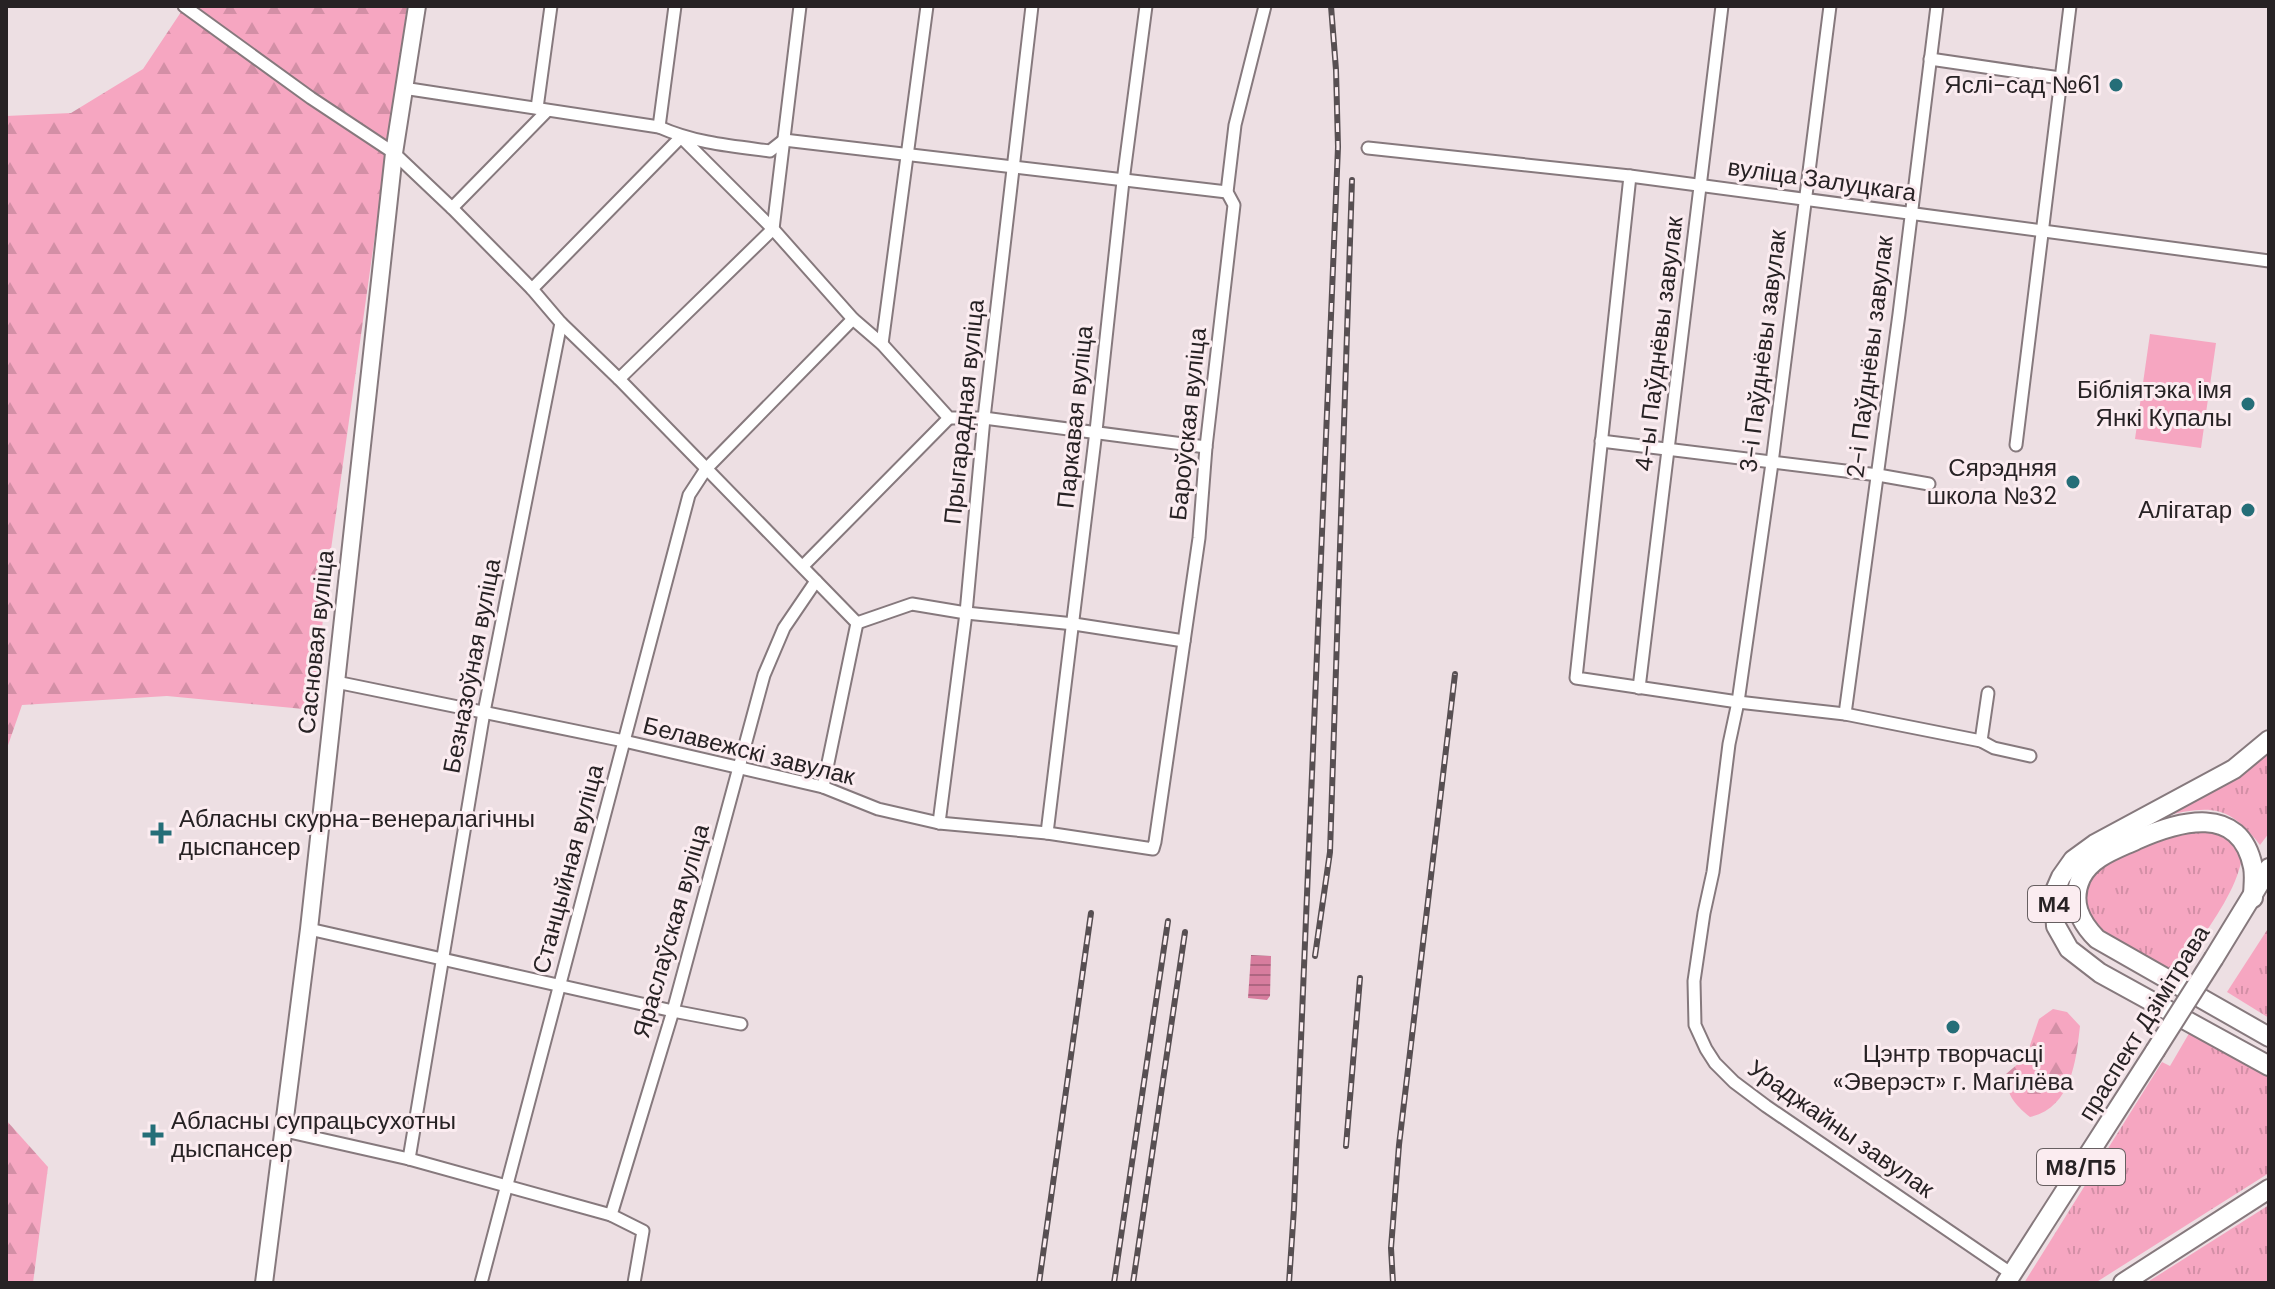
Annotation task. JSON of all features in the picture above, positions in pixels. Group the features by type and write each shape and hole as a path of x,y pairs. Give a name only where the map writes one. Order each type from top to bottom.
{"main road":[{"name":"Сасновая вуліца","path":"264,1283 309,929 394,153 417,6"},
{"name":"М4","path":"2269,740 2234,769 2095,844 2073,860 2054,893 2056,926 2069,949 2100,973 2269,1066"},
{"name":"М4","path":"2253,898 2254,874 2242,841 2228,828 2206,821 2164,827 2110,852 2095,862 2081,879 2076,905 2085,927 2097,939 2264,1034"},
{"name":"праспект Дзімітрава","path":"2009,1278 2253,898 2269,868"},
{"path":"2246,1053 2264,1034"},
{"path":"2123,1283 2269,1189"}],"street":[{"path":"184,6 311,98 394,153 532,289 561,323 857,623"},
{"path":"452,208 542,109 551,6"},
{"path":"659,127 675,6"},
{"path":"619,379 773,229 800,6"},
{"path":"882,344 927,6"},
{"name":"Прыгарадная вуліца","path":"939,823 966,613 984,418 1032,6"},
{"name":"Паркавая вуліца","path":"1047,833 1146,6"},
{"name":"Бароўская вуліца","path":"1153,849 1199,538 1206,447 1234,205 1227,192 1235,125 1265,6"},
{"name":"4-ы Паўднёвы завулак","path":"1639,688 1722,6"},
{"name":"3-і Паўднёвы завулак","path":"1738,702 1830,6"},
{"name":"2-і Паўднёвы завулак","path":"1845,714 1937,6"},
{"path":"2016,445 2070,6"},
{"path":"1930,59 2060,78"},
{"path":"403,88 659,127 701,142 770,151 784,140 1227,192"},
{"path":"681,137 773,229 853,319 882,344 949,418"},
{"path":"532,289 681,137"},
{"name":"вуліца Залуцкага","path":"1368,148 1630,176 2269,261"},
{"path":"1630,176 1576,678 1845,714 1981,741 1994,748 2030,756"},
{"name":"Станцыйная вуліца","path":"481,1283 689,495 706,469 853,319"},
{"name":"Безназоўная вуліца","path":"409,1159 484,712 561,323"},
{"path":"803,566 949,418 984,418 1206,447"},
{"path":"1601,441 1929,484"},
{"name":"Яраслаўская вуліца","path":"611,1215 673,1011 764,675 784,628 816,581"},
{"path":"857,623 912,604 1184,641"},
{"path":"823,787 857,623"},
{"name":"Белавежскі завулак","path":"336,682 624,741 823,787 878,809 939,823 1047,833 1153,849"},
{"path":"1981,741 1988,693"},
{"name":"Ураджайны завулак","path":"1738,702 1694,981 1695,1025 1706,1049 1734,1082 2009,1278"},
{"path":"309,929 741,1024"},
{"path":"285,1131 409,1159 611,1215 643,1231 634,1283"}],"green space":[{"path":"185,6 407,6 327,578 314,710 167,696 22,705 6,751 6,116 71,113 143,69"},
{"path":"2150,334 2216,343 2201,448 2135,439"},
{"path":"2269,752 2269,833 2260,845 2226,814 2203,810 2158,817 2237,776"},
{"path":"2186,826 2229,836 2242,858 2224,904 2197,946 2193,943 2174,976 2096,927 2088,915 2085,897 2097,869 2109,858"},
{"path":"2269,927 2269,1018 2227,992"},
{"path":"2053,1009 2067,1012 2080,1026 2076,1054 2063,1094 2044,1112 2030,1117 2012,1098 2006,1074 2026,1057 2039,1019"},
{"path":"2191,1030 2269,1073 2269,1173 2095,1283 2024,1283 2162,1062 2170,1066"},
{"path":"6,1120 48,1167 33,1283 6,1283"},
{"path":"2269,1205 2269,1283 2146,1283"}],"shaded area":[{"path":"1251,955 1271,956 1270,996 1267,1000 1248,998"}],"railway":[{"path":"1289,1283 1338,147 1331,6"},
{"path":"1315,956 1330,852 1352,180"},
{"path":"1393,1283 1391,1248 1399,1145 1455,674"},
{"path":"1039,1283 1091,913"},
{"path":"1114,1283 1168,921"},
{"path":"1133,1283 1185,932"},
{"path":"1346,1146 1360,978"}],"place":[{"name":"Яслі-сад №61","path":"2116,85"},
{"name":"Бібліятэка імя Янкі Купалы","path":"2248,404"},
{"name":"Сярэдняя школа №32","path":"2073,482"},
{"name":"Алігатар","path":"2248,510"},
{"name":"Абласны скурна-венералагічны дыспансер","path":"161,833"},
{"name":"Цэнтр творчасці «Эверэст» г. Магілёва","path":"1953,1027"},
{"name":"Абласны супрацьсухотны дыспансер","path":"153,1135"}]}
